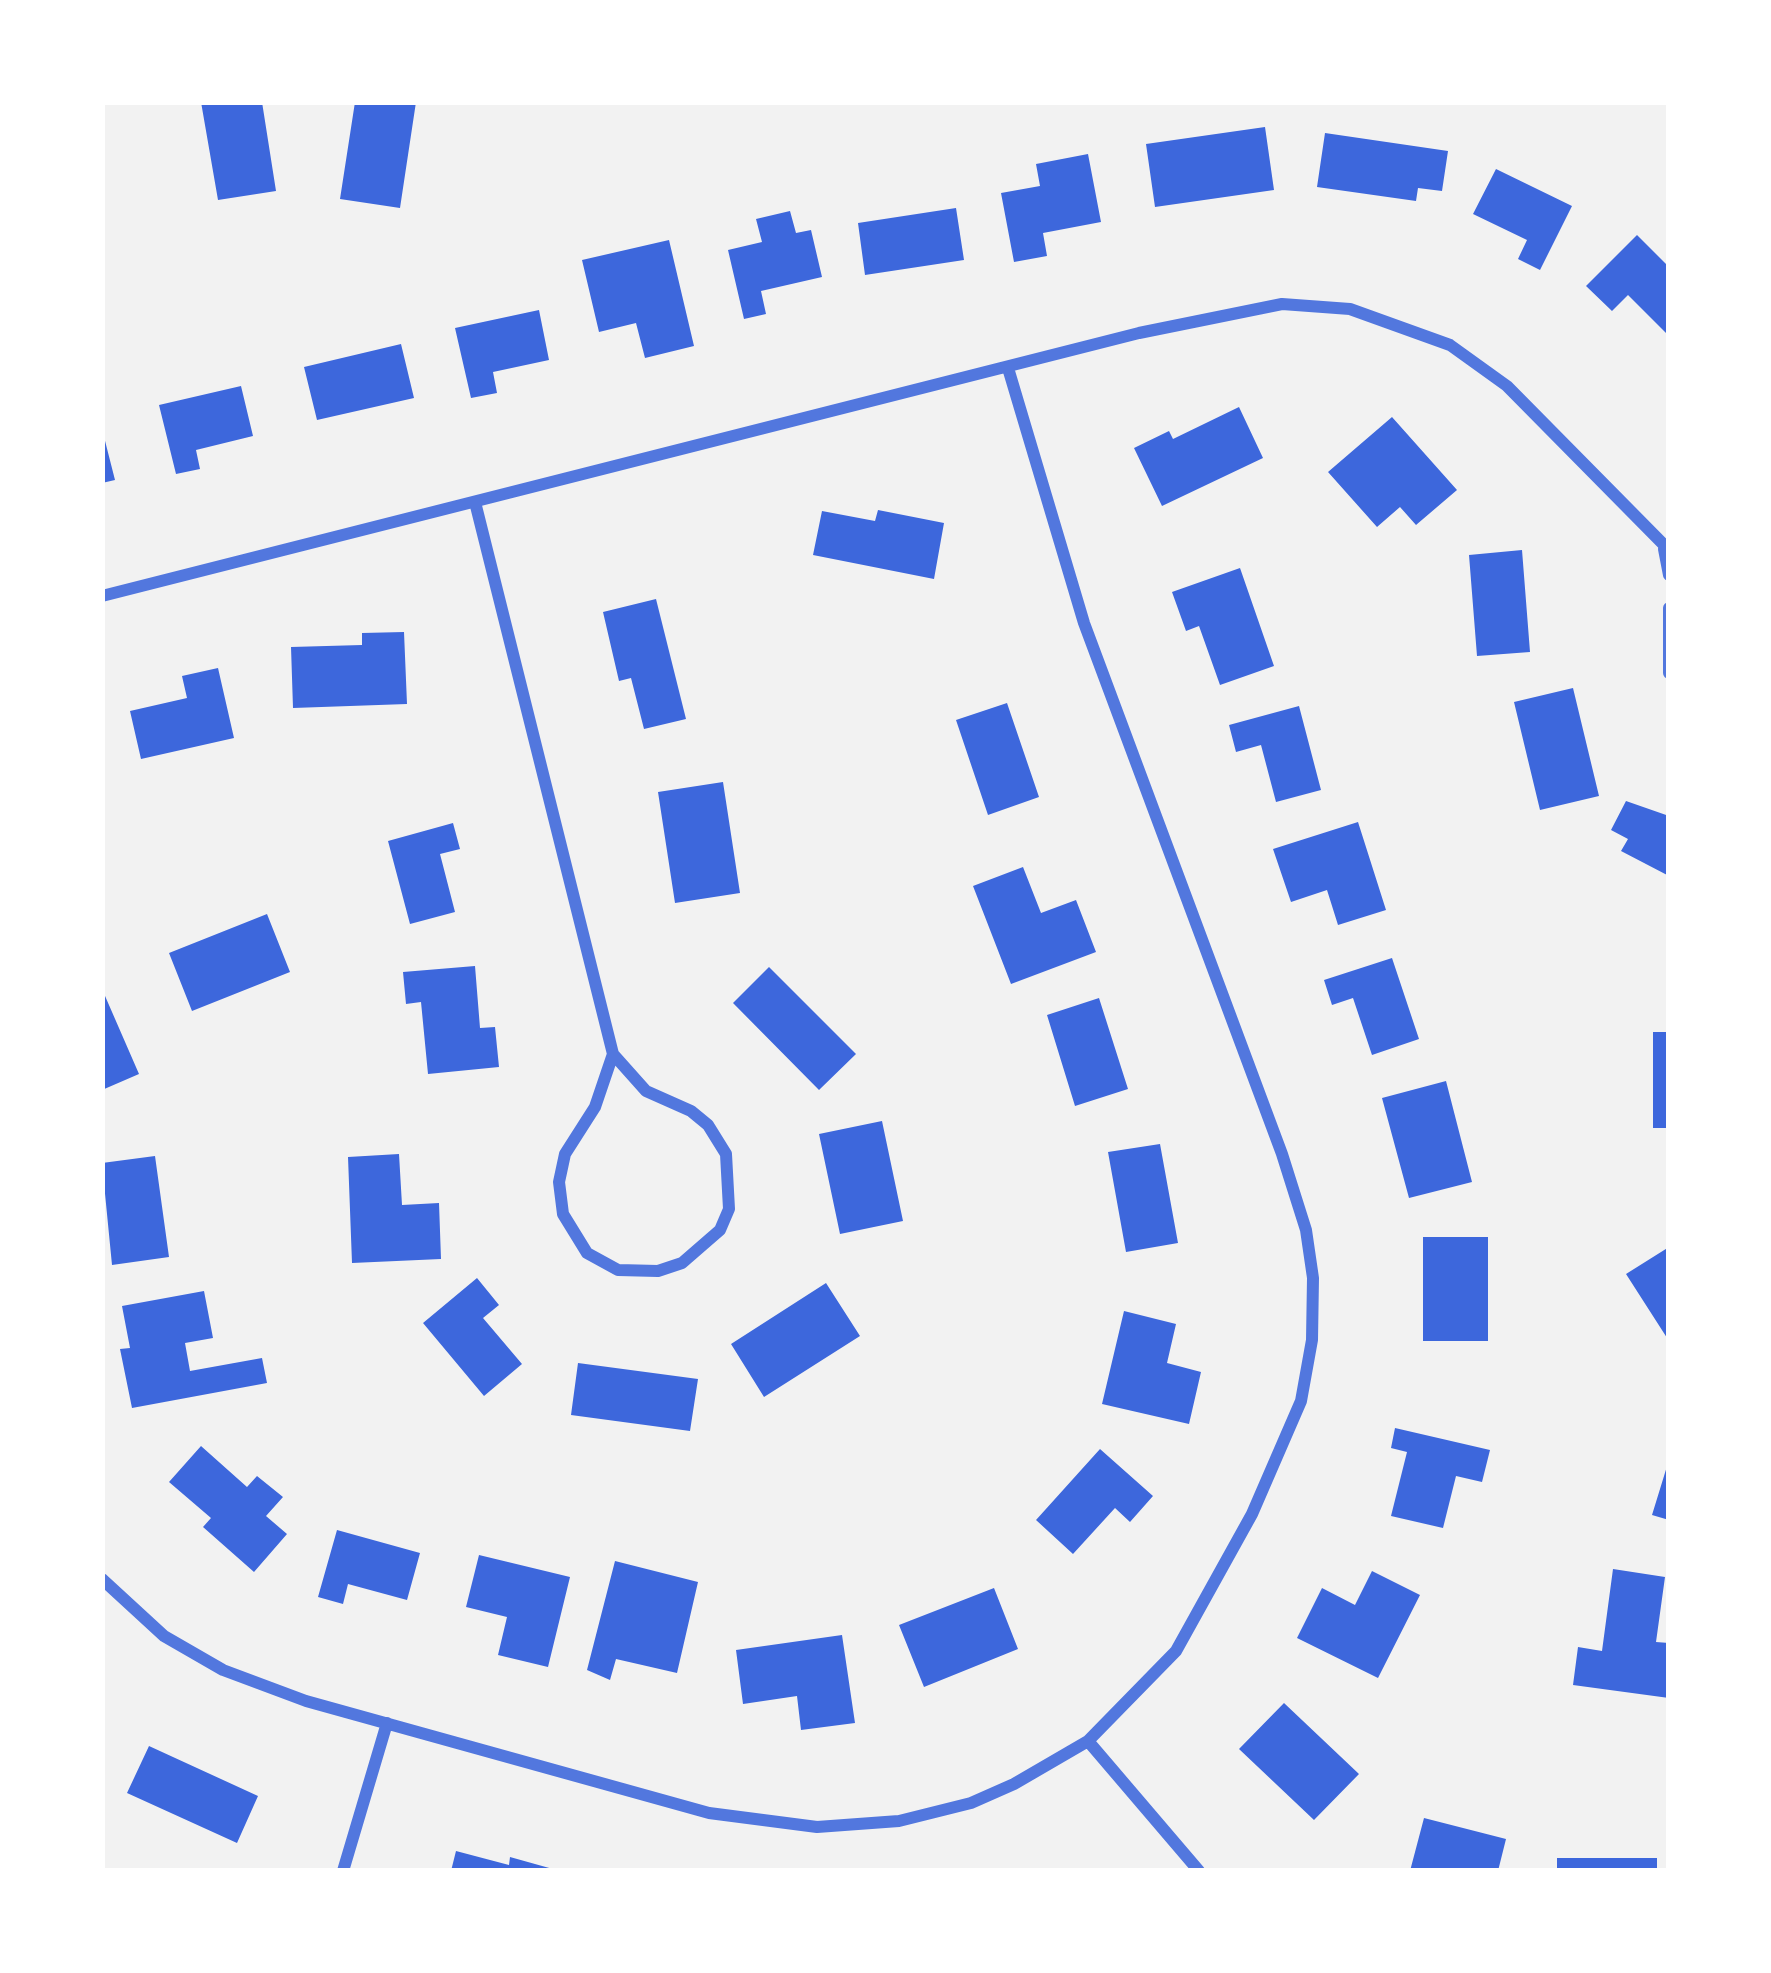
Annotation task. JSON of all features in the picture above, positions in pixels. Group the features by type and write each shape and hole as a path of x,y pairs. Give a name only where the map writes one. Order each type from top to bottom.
{"street":[{"path":"102,596 1249,308 1316,304 1390,319 1450,345 1507,386 1667,550 1669,574"},
{"path":"102,1579 164,1636 223,1670 387,1724 709,1813 818,1827 899,1821 971,1803 1088,1741 1176,1651 1252,1514 1301,1402 1312,1340 1313,1278 1306,1230 1282,1154 1084,622 1008,368"},
{"path":"475,502 614,1054 646,1091 708,1124 726,1154 729,1209 720,1230 682,1263 658,1271 618,1270 587,1253 563,1214 560,1182 565,1154 595,1107 614,1054"},
{"path":"1669,608 1669,673"},
{"path":"343,1871 387,1724"},
{"path":"1088,1741 1199,1871"}],"building":[{"path":"201,102 262,102 276,191 218,200"},
{"path":"355,102 416,102 400,208 340,199"},
{"path":"1265,127 1274,190 1155,207 1146,144"},
{"path":"1325,133 1448,151 1442,191 1418,188 1416,201 1317,187"},
{"path":"1088,154 1101,222 1043,233 1047,256 1014,262 1001,193 1040,186 1036,164"},
{"path":"1496,169 1572,206 1540,270 1518,259 1527,240 1473,214"},
{"path":"956,208 964,260 865,275 858,223"},
{"path":"790,211 796,233 811,230 822,277 761,291 766,314 744,319 728,250 762,242 756,219"},
{"path":"1637,235 1669,267 1669,336 1628,295 1612,311 1586,286"},
{"path":"669,240 694,346 645,358 636,323 599,332 582,260"},
{"path":"539,310 549,360 493,372 497,393 471,398 455,328"},
{"path":"401,344 414,398 317,420 304,367"},
{"path":"241,386 253,436 196,450 200,469 176,474 159,405"},
{"path":"1239,407 1263,458 1162,506 1134,448 1169,431 1173,439"},
{"path":"1392,417 1457,490 1416,525 1400,507 1377,527 1328,472"},
{"path":"102,429 115,480 102,483"},
{"path":"878,510 944,523 934,579 813,555 822,511 875,521"},
{"path":"1522,550 1530,652 1477,656 1469,555"},
{"path":"1240,568 1274,666 1220,685 1199,626 1186,631 1172,592"},
{"path":"656,599 686,719 644,729 631,678 619,681 603,612"},
{"path":"404,632 407,704 293,708 291,647 362,645 362,633"},
{"path":"218,668 234,738 141,759 130,711 187,698 182,676"},
{"path":"1573,688 1599,796 1540,810 1514,702"},
{"path":"1007,703 1039,797 988,815 956,720"},
{"path":"1299,706 1321,790 1276,802 1261,745 1236,752 1229,725"},
{"path":"723,782 740,893 675,903 658,792"},
{"path":"1626,801 1669,816 1669,876 1621,851 1628,839 1611,830"},
{"path":"1358,822 1386,910 1338,925 1327,890 1291,902 1273,849"},
{"path":"453,823 460,849 440,854 455,912 410,924 388,841"},
{"path":"1023,867 1041,913 1076,900 1096,952 1011,984 973,886"},
{"path":"267,914 290,972 192,1011 169,953"},
{"path":"1392,958 1419,1039 1372,1055 1353,998 1332,1005 1324,980"},
{"path":"475,966 480,1028 495,1027 499,1067 428,1074 421,1002 406,1004 403,972"},
{"path":"769,967 856,1054 819,1090 733,1003"},
{"path":"102,989 139,1074 102,1090"},
{"path":"1099,998 1128,1089 1075,1106 1047,1015"},
{"path":"1653,1032 1669,1032 1669,1128 1653,1128"},
{"path":"1446,1081 1472,1182 1409,1198 1382,1098"},
{"path":"882,1121 903,1221 840,1234 819,1134"},
{"path":"1160,1144 1178,1243 1126,1252 1108,1152"},
{"path":"399,1154 402,1205 439,1203 441,1259 352,1263 348,1157"},
{"path":"155,1156 169,1257 112,1265 102,1163"},
{"path":"1423,1237 1488,1237 1488,1341 1423,1341"},
{"path":"1669,1247 1669,1341 1626,1274"},
{"path":"477,1278 499,1305 483,1318 522,1364 484,1396 423,1323"},
{"path":"826,1283 860,1336 764,1397 731,1344"},
{"path":"204,1291 213,1338 185,1343 190,1371 262,1358 267,1383 132,1408 120,1349 130,1348 122,1306"},
{"path":"1124,1311 1176,1324 1167,1363 1201,1372 1189,1424 1102,1404"},
{"path":"578,1363 698,1379 690,1431 571,1415"},
{"path":"1395,1428 1490,1450 1482,1482 1456,1476 1443,1528 1391,1516 1407,1452 1391,1448"},
{"path":"201,1446 247,1487 257,1476 283,1497 266,1516 287,1534 254,1572 203,1527 211,1518 169,1482"},
{"path":"1100,1449 1153,1496 1130,1522 1115,1508 1073,1554 1036,1520"},
{"path":"1669,1463 1669,1520 1652,1515"},
{"path":"337,1530 420,1553 407,1600 348,1584 343,1604 318,1597"},
{"path":"479,1555 570,1577 548,1667 498,1655 507,1617 466,1607"},
{"path":"615,1561 698,1582 677,1673 616,1659 610,1680 587,1670"},
{"path":"1613,1569 1665,1577 1656,1642 1669,1643 1669,1698 1573,1685 1578,1647 1602,1651"},
{"path":"1372,1571 1420,1595 1378,1678 1297,1638 1322,1588 1355,1605"},
{"path":"994,1588 1018,1649 924,1687 899,1625"},
{"path":"842,1635 855,1723 801,1730 797,1696 743,1704 736,1650"},
{"path":"1284,1703 1359,1774 1314,1820 1239,1749"},
{"path":"149,1746 258,1796 237,1843 127,1793"},
{"path":"1424,1818 1506,1839 1498,1871 1410,1871"},
{"path":"456,1851 509,1865 510,1857 560,1871 451,1871"},
{"path":"1557,1858 1657,1858 1657,1871 1557,1871"}]}
